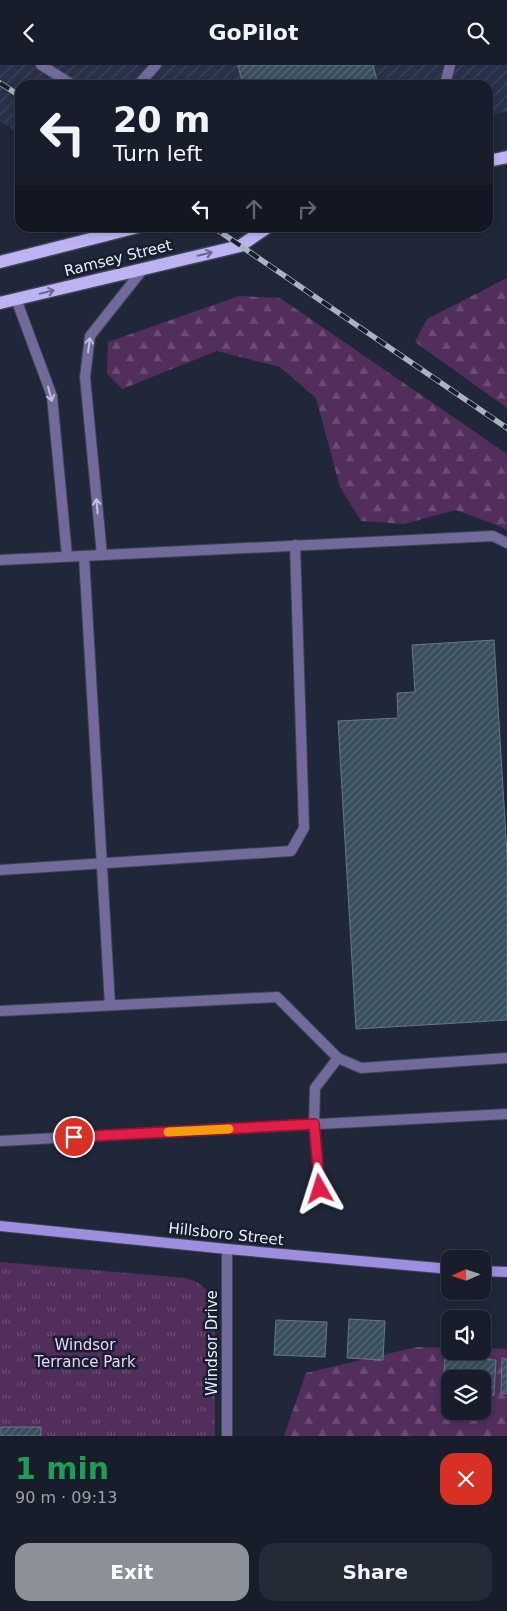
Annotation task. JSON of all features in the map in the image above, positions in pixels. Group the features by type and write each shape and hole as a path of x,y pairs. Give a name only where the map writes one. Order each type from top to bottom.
{"main road":[{"path":"493,160 507,157"},
{"name":"Ramsey Street","path":"0,262 118,232"},
{"name":"Ramsey Street","path":"0,303 240,246 261,232"}],"street":[{"path":"41,65 65,80"},
{"path":"142,80 156,65"},
{"path":"446,80 450,65"},
{"path":"102,555 85,377 90,336 144,269"},
{"path":"16,299 52,396 67,557"},
{"path":"0,560 493,536 507,543"},
{"path":"0,870 291,851 304,828 295,545"},
{"path":"84,555 110,1005"},
{"path":"0,1011 278,997 338,1059 361,1068 507,1058"},
{"path":"320,1189 314,1124 315,1088 338,1059"},
{"path":"0,1141 507,1114"},
{"name":"Hillsboro Street","path":"0,1226 441,1268"},
{"name":"Windsor Drive","path":"227,1436 228,1249"},
{"path":"491,1271 507,1272"}],"shaded area":[{"path":"0,65 507,65 507,111 493,115 493,80 15,80 15,131 0,121"}],"green space":[{"path":"507,278 507,408 415,342 427,319"},
{"path":"239,296 280,298 507,454 507,530 456,510 404,524 361,521 340,487 316,398 280,367 217,351 122,389 107,373 108,342"},
{"name":"Windsor Terrance Park","path":"0,1262 185,1278 200,1285 207,1291 215,1305 215,1436 0,1436"},
{"path":"417,1347 441,1348 441,1360 491,1360 491,1348 507,1349 507,1436 284,1436 306,1373"}],"building":[{"path":"238,65 373,65 377,80 242,80"},
{"path":"494,640 507,854 507,1020 356,1029 338,721 398,718 397,693 415,692 412,645"},
{"path":"349,1319 385,1321 383,1360 347,1358"},
{"path":"276,1320 327,1322 325,1357 274,1355"},
{"path":"502,1358 507,1359 507,1394 501,1393"},
{"path":"445,1360 496,1360 494,1395 491,1395 491,1370 444,1370"},
{"path":"1,1427 41,1427 41,1436 1,1436"}],"railway":[{"path":"0,83 15,93"},
{"path":"220,232 507,428"}],"slow traffic":[{"path":"168,1132 229,1129"}],"route":[{"path":"74,1137 314,1124 320,1189"}]}
